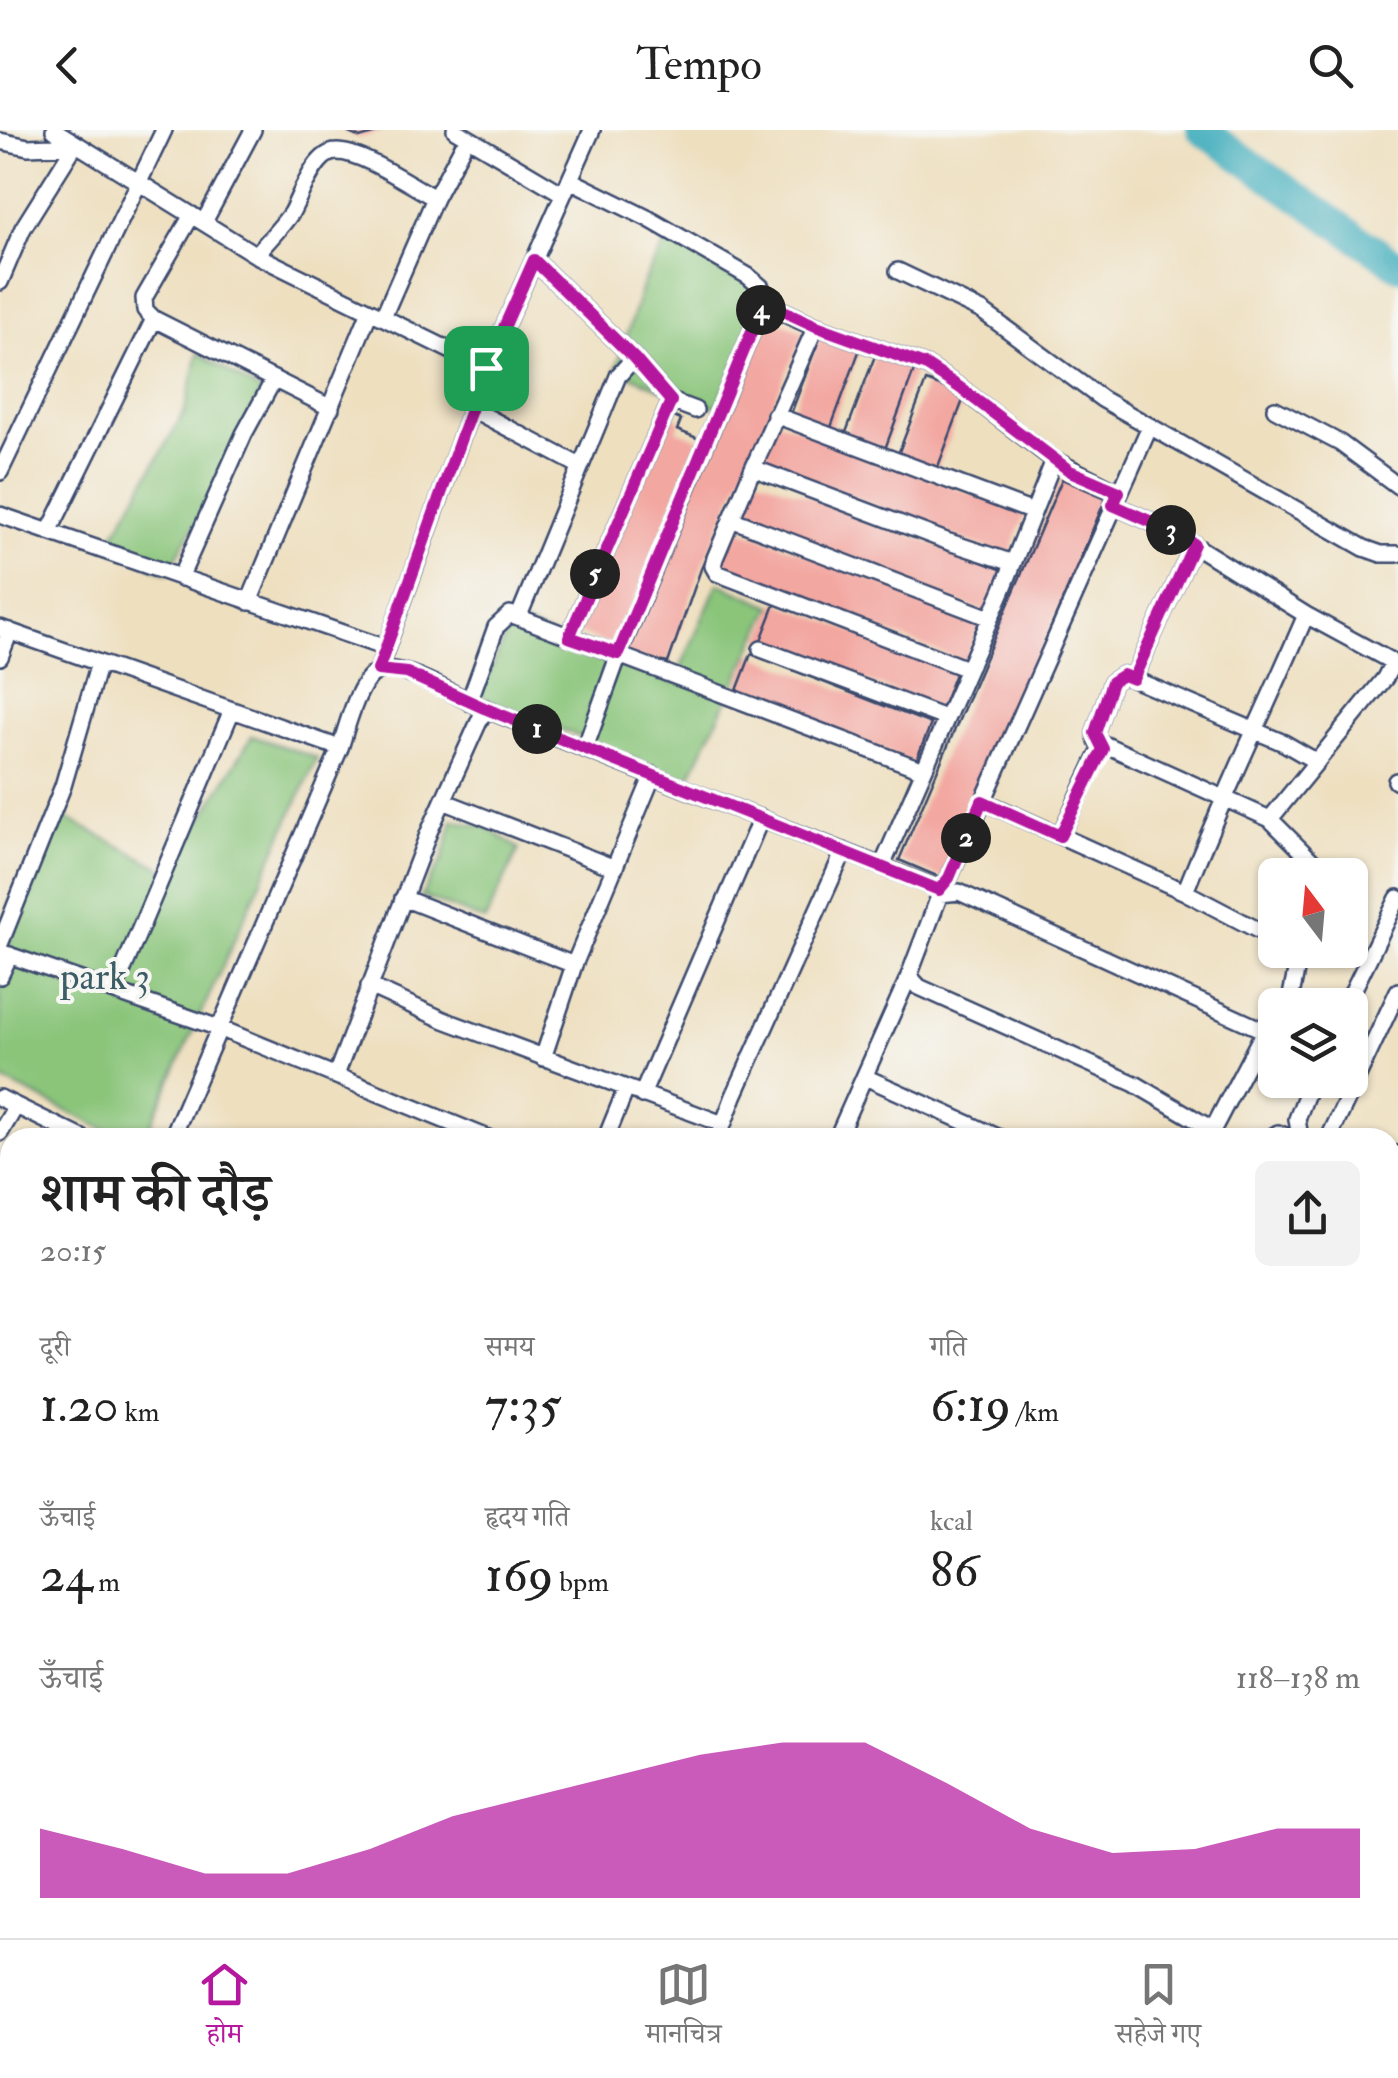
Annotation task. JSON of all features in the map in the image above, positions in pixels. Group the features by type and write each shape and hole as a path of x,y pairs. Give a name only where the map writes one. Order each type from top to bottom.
{"street":[{"path":"54,130 256,255 486,368"},
{"path":"0,472 164,130"},
{"path":"253,130 144,298 145,310 331,408"},
{"path":"176,1128 340,748 362,686 378,670 486,368 592,130"},
{"path":"250,602 331,408 435,198 461,134 567,187 650,220 748,276 765,295 618,654 584,748"},
{"path":"0,141 28,147 75,144"},
{"path":"0,282 23,228 75,144"},
{"path":"256,255 290,214 312,170 327,154 356,156 435,198"},
{"path":"534,260 634,358 671,401 695,410"},
{"path":"898,270 982,311 1073,380 1364,548 1398,554"},
{"path":"764,302 816,326 927,366 1054,460 1306,616 1389,660 1385,678 1270,819"},
{"path":"49,532 154,318"},
{"path":"816,326 713,566 717,574 966,670"},
{"path":"519,616 618,376 634,358"},
{"path":"180,578 244,434 274,379"},
{"path":"569,637 671,401"},
{"path":"472,408 580,466"},
{"path":"1275,409 1340,443 1398,486"},
{"path":"775,415 1034,512"},
{"path":"842,1128 910,976 940,892 1150,426"},
{"path":"882,866 1054,460"},
{"path":"753,468 1013,563"},
{"path":"0,515 386,648"},
{"path":"731,519 990,618"},
{"path":"1133,679 1194,544"},
{"path":"336,1075 477,705 496,626 510,614 923,770"},
{"path":"1185,892 1222,798 1256,732 1306,616"},
{"path":"0,656 5,630 340,748"},
{"path":"761,649 945,718"},
{"path":"0,976 3,950 63,786 100,662"},
{"path":"378,670 407,673 940,892 959,892 1258,1023"},
{"path":"1309,858 1270,819 1103,745 1095,733 1112,682 1123,675 1317,762"},
{"path":"114,991 232,710"},
{"path":"1060,836 1103,745"},
{"path":"543,1058 574,965 654,775"},
{"path":"443,800 614,868"},
{"path":"982,801 1185,892 1258,931"},
{"path":"612,1128 634,1092 761,818"},
{"path":"722,1128 844,851"},
{"path":"403,898 574,965"},
{"path":"1354,988 1398,898"},
{"path":"3,950 219,1028 464,1128"},
{"path":"910,976 920,987 1135,1084 1205,1128"},
{"path":"368,986 714,1128"},
{"path":"1334,1128 1398,990"},
{"path":"1217,1128 1258,1044"},
{"path":"865,1077 978,1128"},
{"path":"0,1098 61,1128"},
{"path":"1298,1128 1297,1119 1305,1098"},
{"path":"3,1128 16,1106"}],"green space":[{"path":"667,241 722,262 764,302 716,407 616,370 643,283"},
{"path":"198,353 261,392 213,493 167,573 107,547 185,411"},
{"path":"718,583 772,606 688,781 479,696 513,620 674,683"},
{"name":"park 3","path":"252,736 317,758 149,1128 102,1128 0,1079 0,947 7,948 64,817 170,872"},
{"path":"453,820 488,828 519,849 485,921 421,896 443,858"}],"building":[{"path":"342,130 386,130 360,138"},
{"path":"768,316 804,332 701,569 668,663 619,654 710,438"},
{"path":"821,334 860,349 830,430 790,416"},
{"path":"876,353 915,368 885,449 845,435"},
{"path":"926,381 965,395 936,472 897,457"},
{"path":"669,415 681,420 677,430 702,440 615,648 577,632"},
{"path":"777,420 1025,514 1009,557 761,462"},
{"path":"755,476 1003,570 986,613 738,518"},
{"path":"1062,479 1106,498 944,879 899,860"},
{"path":"733,526 981,620 965,662 717,568"},
{"path":"776,602 956,671 941,710 761,640"},
{"path":"751,654 931,724 915,763 736,693"}],"waterway":[{"path":"1201,130 1398,266"}],"route":[{"path":"534,260 634,358 671,401 569,637 618,654 764,302 794,318 927,366 1070,471 1119,492 1113,505 1194,544 1133,679 1123,675 1112,682 1095,733 1103,749 1060,836 982,801 949,878 939,890 484,708 407,673 378,670 486,368 534,260"}]}
